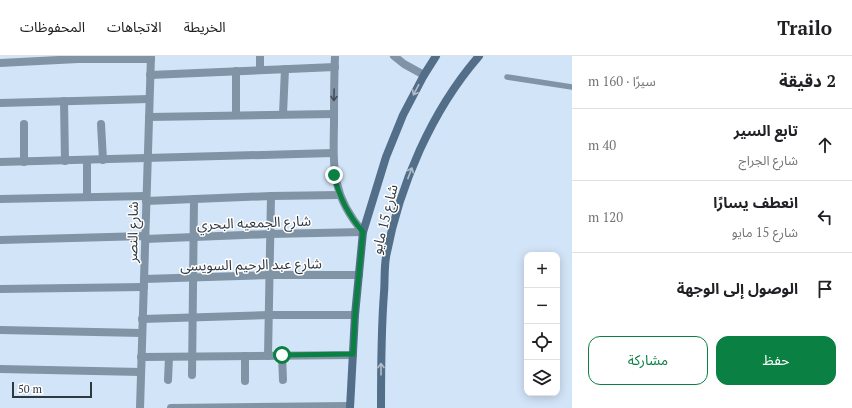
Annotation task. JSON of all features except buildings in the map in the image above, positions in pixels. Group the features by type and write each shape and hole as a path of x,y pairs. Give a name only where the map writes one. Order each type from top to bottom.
{"main road":[{"name":"شارع 15 مايو","path":"350,407 355,315 363,232 386,157 403,115 436,56"},
{"name":"شارع 15 مايو","path":"381,408 381,330 386,258 396,214 410,172 426,137 448,98 479,56"}],"street":[{"path":"260,56 260,70"},
{"name":"شارع 15 مايو","path":"335,56 334,175 340,195 350,215 363,232"},
{"path":"394,56 424,75"},
{"path":"0,63 78,58 151,57"},
{"name":"شارع النصر","path":"140,408 151,57"},
{"path":"150,75 334,67"},
{"path":"284,114 285,69"},
{"path":"236,71 236,115"},
{"path":"0,103 149,99"},
{"path":"64,101 65,160"},
{"path":"149,117 334,114"},
{"path":"24,124 24,162"},
{"path":"101,124 103,160"},
{"path":"0,162 333,153"},
{"path":"87,160 87,197"},
{"path":"0,199 87,197 194,199 340,195"},
{"path":"268,356 271,196"},
{"path":"192,375 194,199"},
{"name":"شارع الجمعيه البحري","path":"0,240 193,237 363,232"},
{"name":"شارع عبد الرحيم السويسى","path":"0,290 144,283 192,278 270,275 359,275"},
{"path":"142,319 269,315 355,315"},
{"path":"0,330 142,332"},
{"path":"141,357 353,354"},
{"path":"282,355 283,380"},
{"path":"245,356 245,381"},
{"path":"168,380 169,357"},
{"path":"0,369 141,372"},
{"path":"171,408 350,407"}],"lane":[{"path":"507,77 572,87"}],"route":[{"path":"282,355 353,354 363,232 344,205 336,185 334,175"}]}
